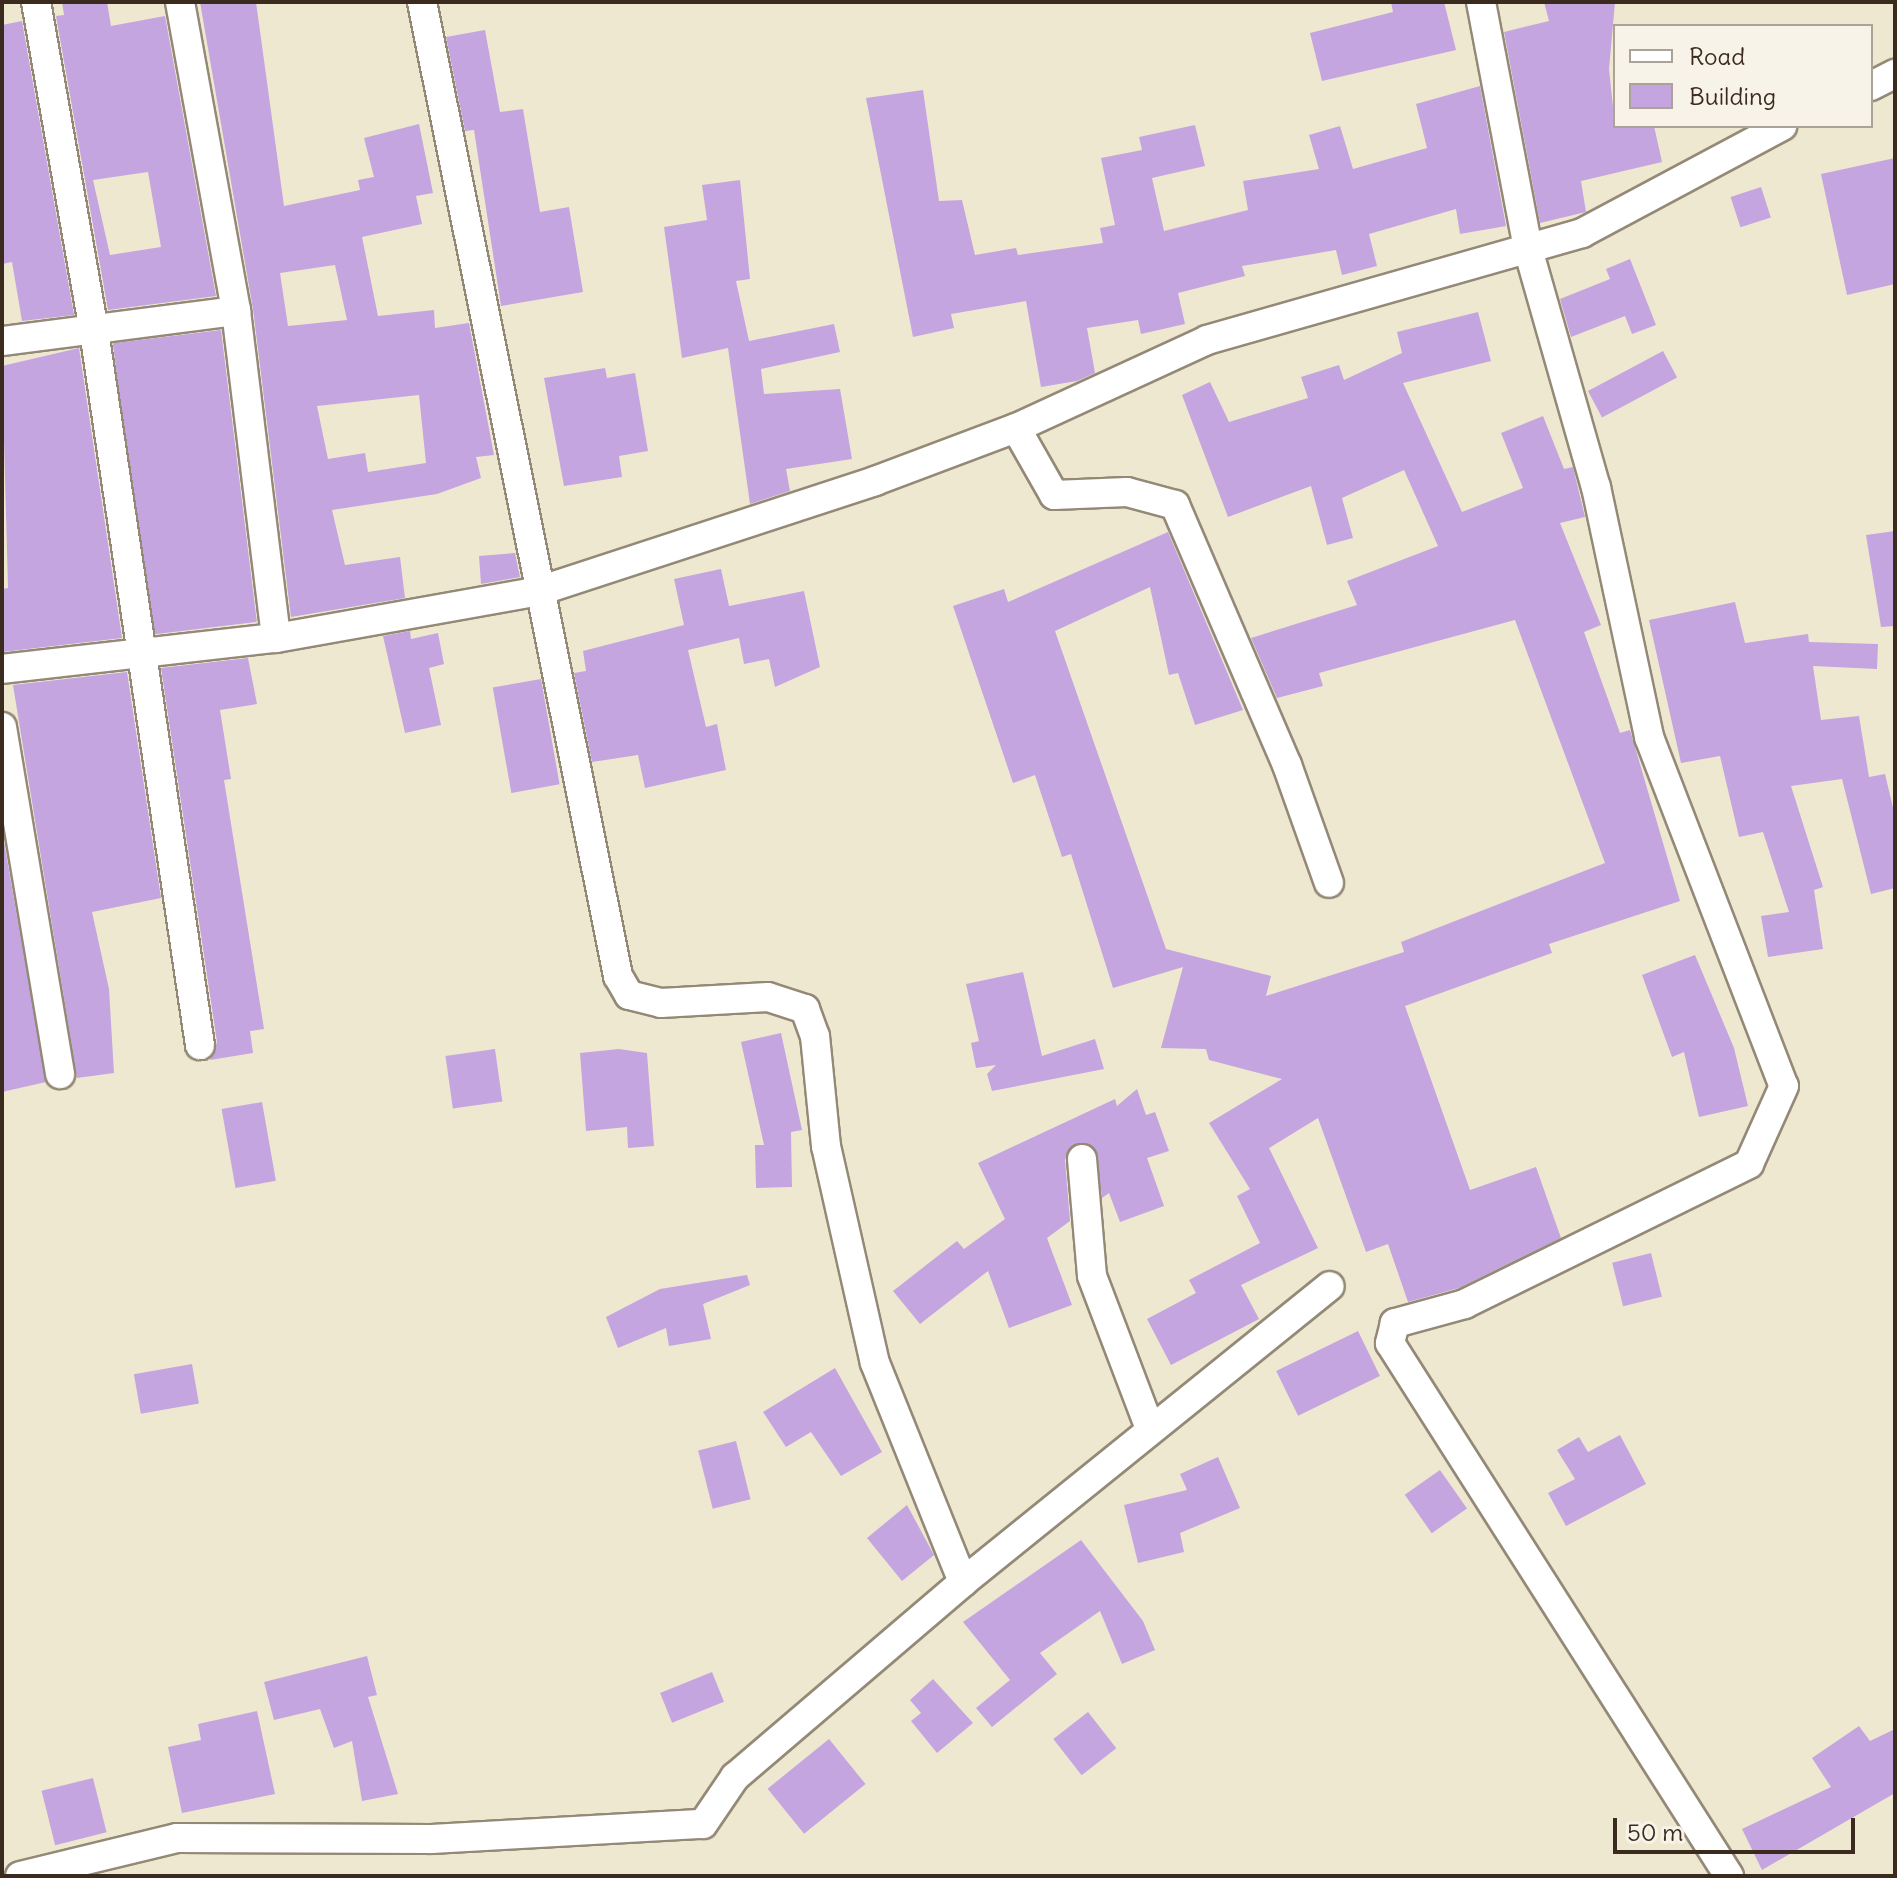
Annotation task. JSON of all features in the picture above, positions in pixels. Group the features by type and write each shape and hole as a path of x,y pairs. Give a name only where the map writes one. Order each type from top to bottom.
{"street":[{"path":"36,2 94,331 137,655 200,1045"},
{"path":"180,2 236,311 276,638"},
{"path":"422,2 611,948 629,995 661,1003 768,997 805,1009 815,1036 826,1146 875,1363 963,1582"},
{"path":"1481,2 1528,249 1596,487 1649,737 1784,1086 1749,1164 1465,1304 1395,1323 1390,1343 1729,1876"},
{"path":"1873,85 1895,74"},
{"path":"2,669 276,638 539,591 1016,428 1207,340 1582,233 1778,128"},
{"path":"2,341 236,311"},
{"path":"1016,428 1054,495 1127,492 1175,505 1287,765 1329,883"},
{"path":"2,727 60,1074"},
{"path":"1082,1159 1092,1276 1150,1429"},
{"path":"20,1876 177,1838 432,1839 703,1824 735,1777 963,1582 1330,1286"}],"building":[{"path":"62,2 107,2 111,26 165,16 216,296 108,310 56,16 64,15","holes":["148,172 161,247 110,255 93,180"]},
{"path":"200,2 256,2 284,206 360,190 358,180 374,177 364,138 419,124 433,193 416,196 422,224 362,237 378,316 434,310 435,328 469,323 494,455 476,457 481,478 437,494 332,510 345,565 400,557 405,598 291,617 253,309","holes":["335,265 347,320 288,326 280,273","419,395 426,463 368,472 365,453 328,459 317,406"]},
{"path":"1391,2 1444,2 1456,50 1322,81 1310,33 1393,12"},
{"path":"1544,2 1615,2 1609,69 1613,128 1654,128 1662,162 1581,181 1586,212 1540,223 1504,32 1549,21"},
{"path":"22,21 74,315 22,321 12,262 2,264 2,25"},
{"path":"485,30 500,112 523,109 540,212 569,207 583,292 501,306 474,130 465,131 446,37"},
{"path":"1480,86 1506,226 1460,234 1456,209 1369,234 1377,266 1342,275 1336,250 1242,266 1245,276 1178,293 1185,324 1141,334 1138,320 1087,328 1095,373 1077,381 1041,387 1026,301 951,314 954,328 913,337 866,98 923,90 939,201 962,200 975,255 1016,248 1018,255 1103,243 1100,228 1115,225 1101,158 1142,150 1139,137 1195,125 1205,166 1152,178 1164,231 1248,210 1243,181 1319,169 1309,135 1340,126 1353,169 1427,148 1416,104"},
{"path":"1895,158 1895,284 1847,295 1821,174"},
{"path":"740,180 750,279 736,281 749,341 834,324 840,352 761,369 764,394 840,389 852,459 786,469 790,491 750,504 728,348 682,358 664,227 707,220 702,185"},
{"path":"1761,187 1771,217 1740,227 1731,197"},
{"path":"1630,259 1656,325 1632,334 1625,316 1571,337 1560,299 1610,279 1606,269"},
{"path":"1478,312 1491,361 1403,383 1462,512 1523,488 1501,433 1543,416 1564,469 1573,467 1585,517 1560,523 1601,625 1584,632 1620,733 1630,730 1680,901 1549,944 1552,953 1405,1006 1470,1190 1536,1167 1561,1238 1459,1288 1408,1302 1388,1244 1366,1252 1318,1118 1269,1148 1318,1248 1241,1285 1259,1319 1171,1365 1147,1319 1196,1293 1189,1280 1260,1243 1237,1196 1250,1189 1209,1123 1282,1079 1209,1060 1206,1049 1161,1048 1183,967 1113,988 1071,854 1062,857 1035,775 1013,783 953,606 1004,589 1008,602 1168,532 1243,710 1195,725 1178,673 1169,675 1150,587 1055,631 1166,949 1271,976 1266,996 1404,952 1401,942 1605,863 1515,620 1319,673 1323,686 1277,698 1251,638 1357,605 1347,581 1438,546 1404,470 1342,498 1353,538 1327,545 1311,486 1228,517 1182,395 1210,382 1229,422 1308,398 1301,377 1339,365 1344,380 1402,353 1397,332"},
{"path":"221,330 257,622 149,635 113,343"},
{"path":"79,348 122,638 2,652 2,589 8,588 2,366"},
{"path":"1663,351 1677,377 1602,417 1588,391"},
{"path":"605,368 607,378 635,373 648,451 619,456 622,477 564,486 544,378"},
{"path":"1895,531 1895,626 1881,627 1866,535"},
{"path":"515,553 520,577 481,584 479,556"},
{"path":"721,569 729,606 804,591 820,667 775,687 769,659 744,664 739,638 688,650 706,727 717,724 726,770 645,788 638,755 592,762 574,673 586,671 583,651 684,625 674,579"},
{"path":"1735,602 1745,643 1808,634 1809,642 1878,644 1877,669 1813,666 1821,720 1859,716 1869,777 1885,774 1895,816 1895,888 1871,894 1842,779 1791,786 1823,887 1814,890 1823,949 1768,957 1761,916 1789,912 1763,832 1739,837 1720,756 1681,763 1649,620"},
{"path":"410,631 411,639 438,633 444,664 429,668 441,725 405,733 383,636"},
{"path":"248,658 257,704 220,710 231,779 224,780 264,1029 250,1031 253,1053 210,1060 217,1042 161,668"},
{"path":"127,672 161,898 92,912 109,989 114,1073 77,1078 13,685"},
{"path":"541,679 560,784 511,793 493,688"},
{"path":"2,830 46,1082 2,1092"},
{"path":"1695,955 1734,1048 1748,1106 1699,1117 1684,1052 1672,1057 1642,975"},
{"path":"1023,972 1042,1056 1095,1039 1104,1069 992,1091 987,1074 996,1065 976,1068 971,1043 979,1041 966,984"},
{"path":"781,1033 802,1130 791,1132 792,1187 756,1188 755,1145 764,1145 741,1042"},
{"path":"495,1049 502,1101 453,1108 445,1056"},
{"path":"619,1049 647,1053 654,1146 628,1148 627,1127 586,1131 580,1053"},
{"path":"1137,1089 1146,1115 1155,1112 1169,1151 1147,1158 1164,1206 1120,1222 1109,1193 1102,1198 1096,1150 1073,1145 1065,1160 1070,1221 1047,1238 1072,1305 1009,1328 988,1271 920,1324 893,1291 957,1241 964,1249 1005,1219 978,1163 1115,1099 1117,1106"},
{"path":"262,1102 276,1181 236,1188 222,1109"},
{"path":"1651,1253 1662,1297 1623,1306 1612,1263"},
{"path":"747,1275 750,1285 703,1304 711,1339 669,1346 666,1328 618,1348 606,1317 660,1289"},
{"path":"1358,1331 1380,1376 1298,1416 1276,1371"},
{"path":"192,1364 199,1403 141,1414 134,1374"},
{"path":"835,1368 882,1452 841,1476 811,1432 786,1447 763,1412"},
{"path":"1620,1435 1646,1484 1566,1526 1548,1493 1575,1479 1557,1450 1579,1437 1588,1452"},
{"path":"736,1441 751,1499 713,1509 698,1450"},
{"path":"1218,1457 1240,1508 1180,1533 1184,1552 1138,1563 1124,1505 1187,1490 1180,1474"},
{"path":"1440,1470 1467,1509 1432,1533 1405,1495"},
{"path":"907,1505 934,1555 902,1581 867,1538"},
{"path":"1081,1540 1143,1621 1155,1650 1122,1664 1100,1611 1040,1653 1057,1674 992,1727 976,1708 1010,1680 963,1622"},
{"path":"367,1656 377,1695 368,1697 398,1794 362,1801 352,1741 334,1748 320,1709 274,1720 264,1682"},
{"path":"712,1672 724,1702 672,1723 660,1693"},
{"path":"933,1679 973,1723 937,1753 911,1721 921,1713 910,1700"},
{"path":"257,1711 275,1794 182,1813 168,1747 201,1740 198,1724"},
{"path":"1088,1712 1116,1748 1082,1775 1053,1739"},
{"path":"1859,1726 1870,1741 1895,1729 1895,1793 1762,1870 1742,1829 1831,1787 1812,1758"},
{"path":"829,1739 866,1784 804,1834 768,1789"},
{"path":"93,1778 107,1832 55,1845 42,1791"}]}
